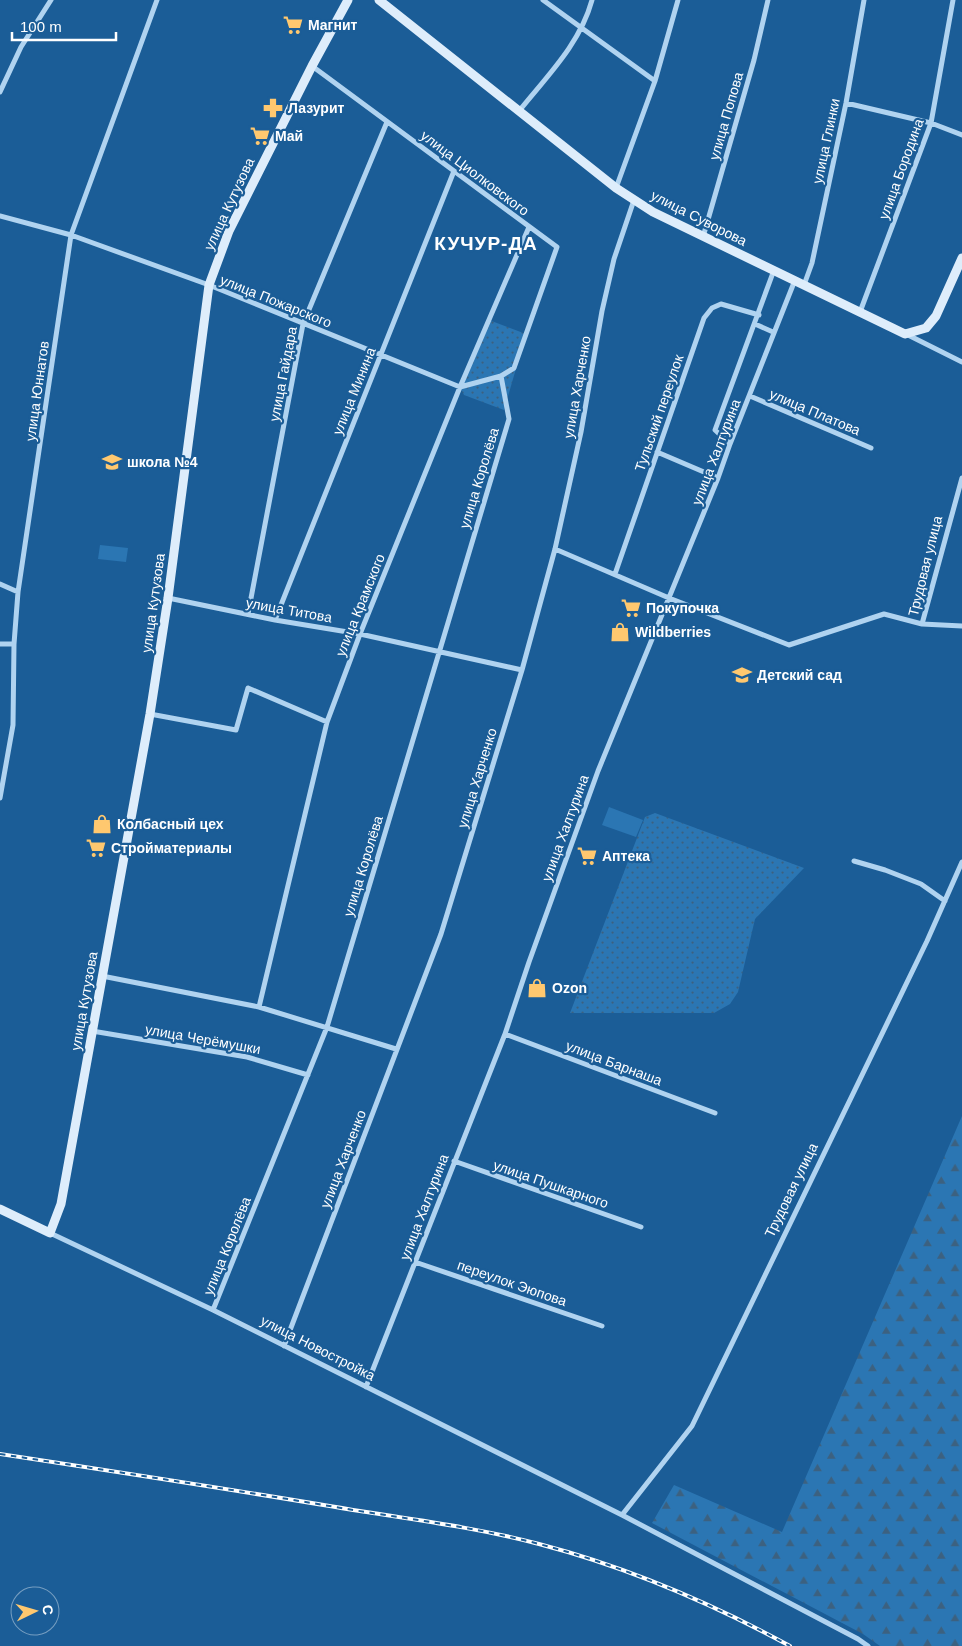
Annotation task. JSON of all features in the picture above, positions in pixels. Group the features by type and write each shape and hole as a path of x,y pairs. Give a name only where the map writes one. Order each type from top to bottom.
{"main road":[{"name":"улица Кутузова","path":"50,1233 61,1204 150,714 168,598 209,285 228,231 312,66 348,0"},
{"name":"улица Суворова","path":"379,0 616,188 634,200 653,212 703,237 905,334"},
{"path":"905,334 926,328 936,316 962,258"},
{"name":"улица Новостройка","path":"0,1209 50,1233"}],"street":[{"path":"0,92 20,47 51,0"},
{"name":"улица Юннатов","path":"0,798 13,725 14,644 18,592 71,236 157,0"},
{"path":"543,0 654,81"},
{"path":"519,111 572,46 582,28 592,0"},
{"path":"616,188 654,81 678,0"},
{"name":"улица Попова","path":"703,237 754,60 768,0"},
{"name":"улица Глинки","path":"804,285 812,263 846,103 864,0"},
{"name":"улица Бородина","path":"860,312 931,124 953,0"},
{"name":"улица Циолковского","path":"312,66 556,247 514,368 501,376"},
{"path":"846,103 931,124 962,135"},
{"name":"улица Гайдара","path":"248,614 304,324 388,122"},
{"name":"улица Минина","path":"275,620 454,171"},
{"name":"улица Харченко","path":"284,1346 440,934 522,670 555,549 588,396 602,311 614,259 634,200"},
{"name":"улица Пожарского","path":"0,216 71,236 209,285 460,387"},
{"name":"улица Крамского","path":"259,1007 327,722 360,634 460,387 529,227"},
{"path":"730,444 715,430 756,324 774,270"},
{"name":"улица Халтурина","path":"366,1387 505,1034 528,962 598,771 670,598 795,280"},
{"name":"Тульский переулок","path":"615,574 704,318 712,308 721,304 759,315"},
{"path":"756,324 773,332"},
{"name":"улица Суворова","path":"905,334 962,362"},
{"path":"460,387 501,376"},
{"name":"улица Королёва","path":"213,1310 327,1027 509,419 501,376"},
{"name":"улица Платова","path":"750,396 871,448"},
{"path":"658,452 718,478"},
{"name":"Трудовая улица","path":"962,478 922,624 962,626"},
{"path":"555,549 670,598 789,645 884,614 922,624"},
{"path":"0,584 18,592"},
{"name":"улица Титова","path":"168,598 275,620 360,634 522,670"},
{"path":"0,644 14,644"},
{"path":"150,714 236,730 248,688 327,722"},
{"path":"854,861 886,870 921,884 945,901"},
{"name":"Трудовая улица","path":"622,1515 692,1426 927,941 962,862"},
{"path":"102,976 259,1007 396,1049"},
{"name":"улица Черёмушки","path":"92,1031 247,1057 308,1075"},
{"name":"улица Барнаша","path":"505,1034 715,1113"},
{"name":"улица Пушкарного","path":"454,1161 641,1227"},
{"name":"улица Новостройка","path":"50,1233 213,1310 622,1515 868,1646"},
{"name":"переулок Эюпова","path":"415,1262 602,1326"}],"green space":[{"path":"489,320 526,334 504,410 464,395 460,387"},
{"path":"100,545 128,548 126,562 98,559"},
{"path":"609,807 643,820 636,837 602,825"},
{"path":"655,813 804,868 755,919 738,992 730,1004 714,1013 570,1013 645,817"},
{"path":"962,1116 962,1646 880,1646 863,1634 652,1523 674,1485 782,1532"}],"railway":[{"path":"0,1454 177,1481 516,1538 572,1553 636,1575 730,1615 790,1646"}],"place":[{"name":"Магнит","path":"293,25"},
{"name":"Лазурит","path":"273,108"},
{"name":"Май","path":"260,136"},
{"name":"школа №4","path":"112,462"},
{"name":"Покупочка","path":"631,608"},
{"name":"Wildberries","path":"620,632"},
{"name":"Детский сад","path":"742,675"},
{"name":"Колбасный цех","path":"102,824"},
{"name":"Стройматериалы","path":"96,848"},
{"name":"Аптека","path":"587,856"},
{"name":"Ozon","path":"537,988"}],"district":[{"name":"КУЧУР-ДА","path":"486,243"}]}
